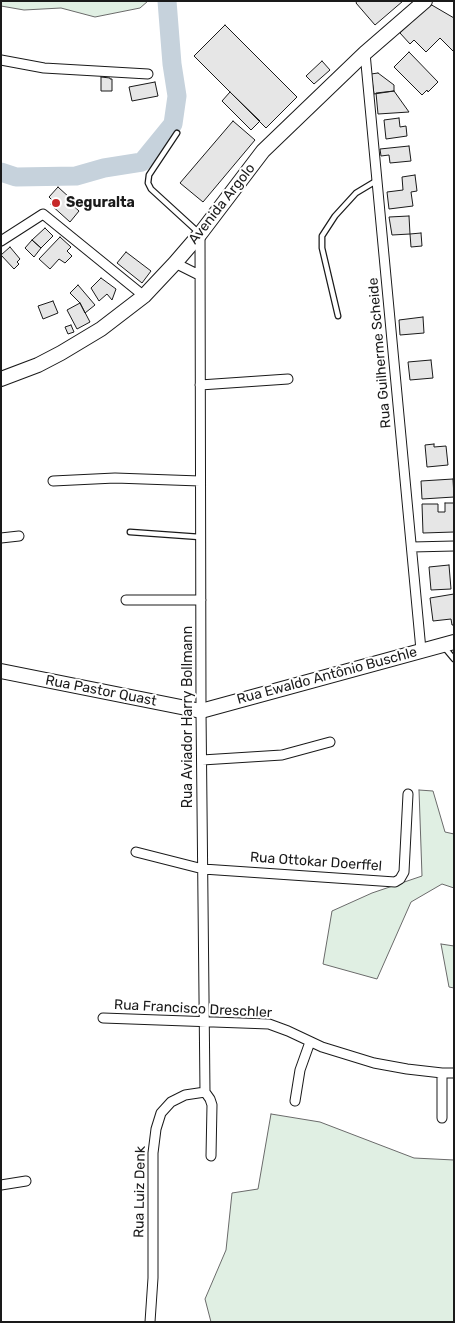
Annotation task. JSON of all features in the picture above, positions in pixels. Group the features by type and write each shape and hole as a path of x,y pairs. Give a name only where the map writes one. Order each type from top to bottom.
{"main road":[{"name":"Avenida Argolo","path":"1,379 38,365 81,342 118,317 144,296 176,263 200,234 263,151 365,53 425,1"},
{"name":"Rua Ewaldo Antônio Buschle","path":"201,711 448,643"},
{"name":"Rua Pastor Quast","path":"1,671 201,711"}],"street":[{"name":"Rua Guilherme Scheide","path":"365,53 422,650"},
{"path":"1,60 56,69 148,74"},
{"path":"1,241 43,214 144,296"},
{"name":"Rua Aviador Harry Bollmann","path":"200,234 201,711 205,1092 212,1105 211,1156"},
{"path":"176,263 199,275"},
{"path":"200,384 288,378"},
{"path":"52,481 115,478 200,481"},
{"path":"1,538 19,536"},
{"path":"412,547 454,546"},
{"path":"126,600 201,600"},
{"path":"202,760 282,755 330,742"},
{"name":"Rua Ottokar Doerffel","path":"203,868 395,882 400,879 404,872 408,794"},
{"path":"136,852 203,868"},
{"name":"Rua Francisco Dreschler","path":"103,1018 269,1024 310,1042 374,1063 442,1074 454,1073"},
{"path":"295,1101 300,1070 310,1042"},
{"path":"442,1074 442,1118"},
{"name":"Rua Luiz Denk","path":"150,1322 154,1278 153,1154 156,1129 161,1114 171,1102 185,1095 205,1092"},
{"path":"1,1185 26,1181"}],"lane":[{"path":"177,133 149,175 148,183 151,189 200,234"},
{"path":"338,316 322,248 322,236 335,216 356,193 377,180"},
{"path":"130,532 200,537"},
{"path":"448,643 454,659"}],"green space":[{"path":"1,1 148,1 140,8 95,17 61,8 24,10 1,6"},
{"path":"419,790 433,791 445,832 454,834 454,888 442,884 411,902 377,979 323,964 332,911 372,893 422,876"},
{"path":"441,944 454,946 454,988 449,987"},
{"path":"271,1114 320,1122 414,1158 454,1160 454,1322 211,1322 205,1299 226,1250 232,1193 258,1189"}],"building":[{"path":"357,1 403,1 375,25 356,3"},
{"path":"430,4 454,18 454,52 440,38 426,52 414,40 410,44 400,33"},
{"path":"225,25 297,97 266,128 194,56"},
{"path":"409,52 438,82 422,95 394,67"},
{"path":"322,61 330,70 314,84 306,76"},
{"path":"378,73 394,85 394,91 374,94 371,74"},
{"path":"101,77 112,79 112,91 101,91"},
{"path":"155,82 158,96 132,101 129,87"},
{"path":"394,91 409,112 378,114 376,93"},
{"path":"230,92 260,121 251,130 222,101"},
{"path":"399,118 400,127 406,126 407,136 386,139 384,120"},
{"path":"233,121 255,140 203,202 180,183"},
{"path":"409,146 411,161 390,163 389,155 381,156 380,149"},
{"path":"415,175 417,191 411,192 413,206 389,209 387,192 403,190 402,177"},
{"path":"58,187 70,198 68,201 79,211 70,222 50,204 53,201 49,197"},
{"path":"409,216 410,234 392,235 389,217"},
{"path":"45,228 53,236 41,248 32,240"},
{"path":"421,233 422,246 411,247 410,234"},
{"path":"60,237 71,247 67,251 72,256 65,263 59,259 50,269 39,259"},
{"path":"32,240 41,248 34,257 25,248"},
{"path":"10,247 20,259 17,262 19,264 14,269 1,255"},
{"path":"126,252 151,271 142,283 117,263"},
{"path":"101,278 116,289 112,300 107,294 99,301 91,288"},
{"path":"78,285 95,305 85,313 80,303 70,293"},
{"path":"53,301 58,313 43,319 38,306"},
{"path":"80,303 90,322 77,329 67,310"},
{"path":"423,317 424,333 400,335 399,320"},
{"path":"71,325 74,332 68,334 65,327"},
{"path":"431,360 433,378 410,380 408,362"},
{"path":"434,444 434,447 446,446 448,465 427,467 425,445"},
{"path":"453,479 454,497 422,499 421,481"},
{"path":"445,503 454,503 454,532 423,533 422,504 438,504 438,512 445,512"},
{"path":"449,565 451,589 431,590 429,567"},
{"path":"454,594 454,625 452,625 451,619 433,621 430,598"}],"waterway":[{"path":"1,172 16,177 76,176 104,168 142,162 173,124 177,96 172,64 167,1"}],"place":[{"name":"Seguralta","path":"56,203"}]}
